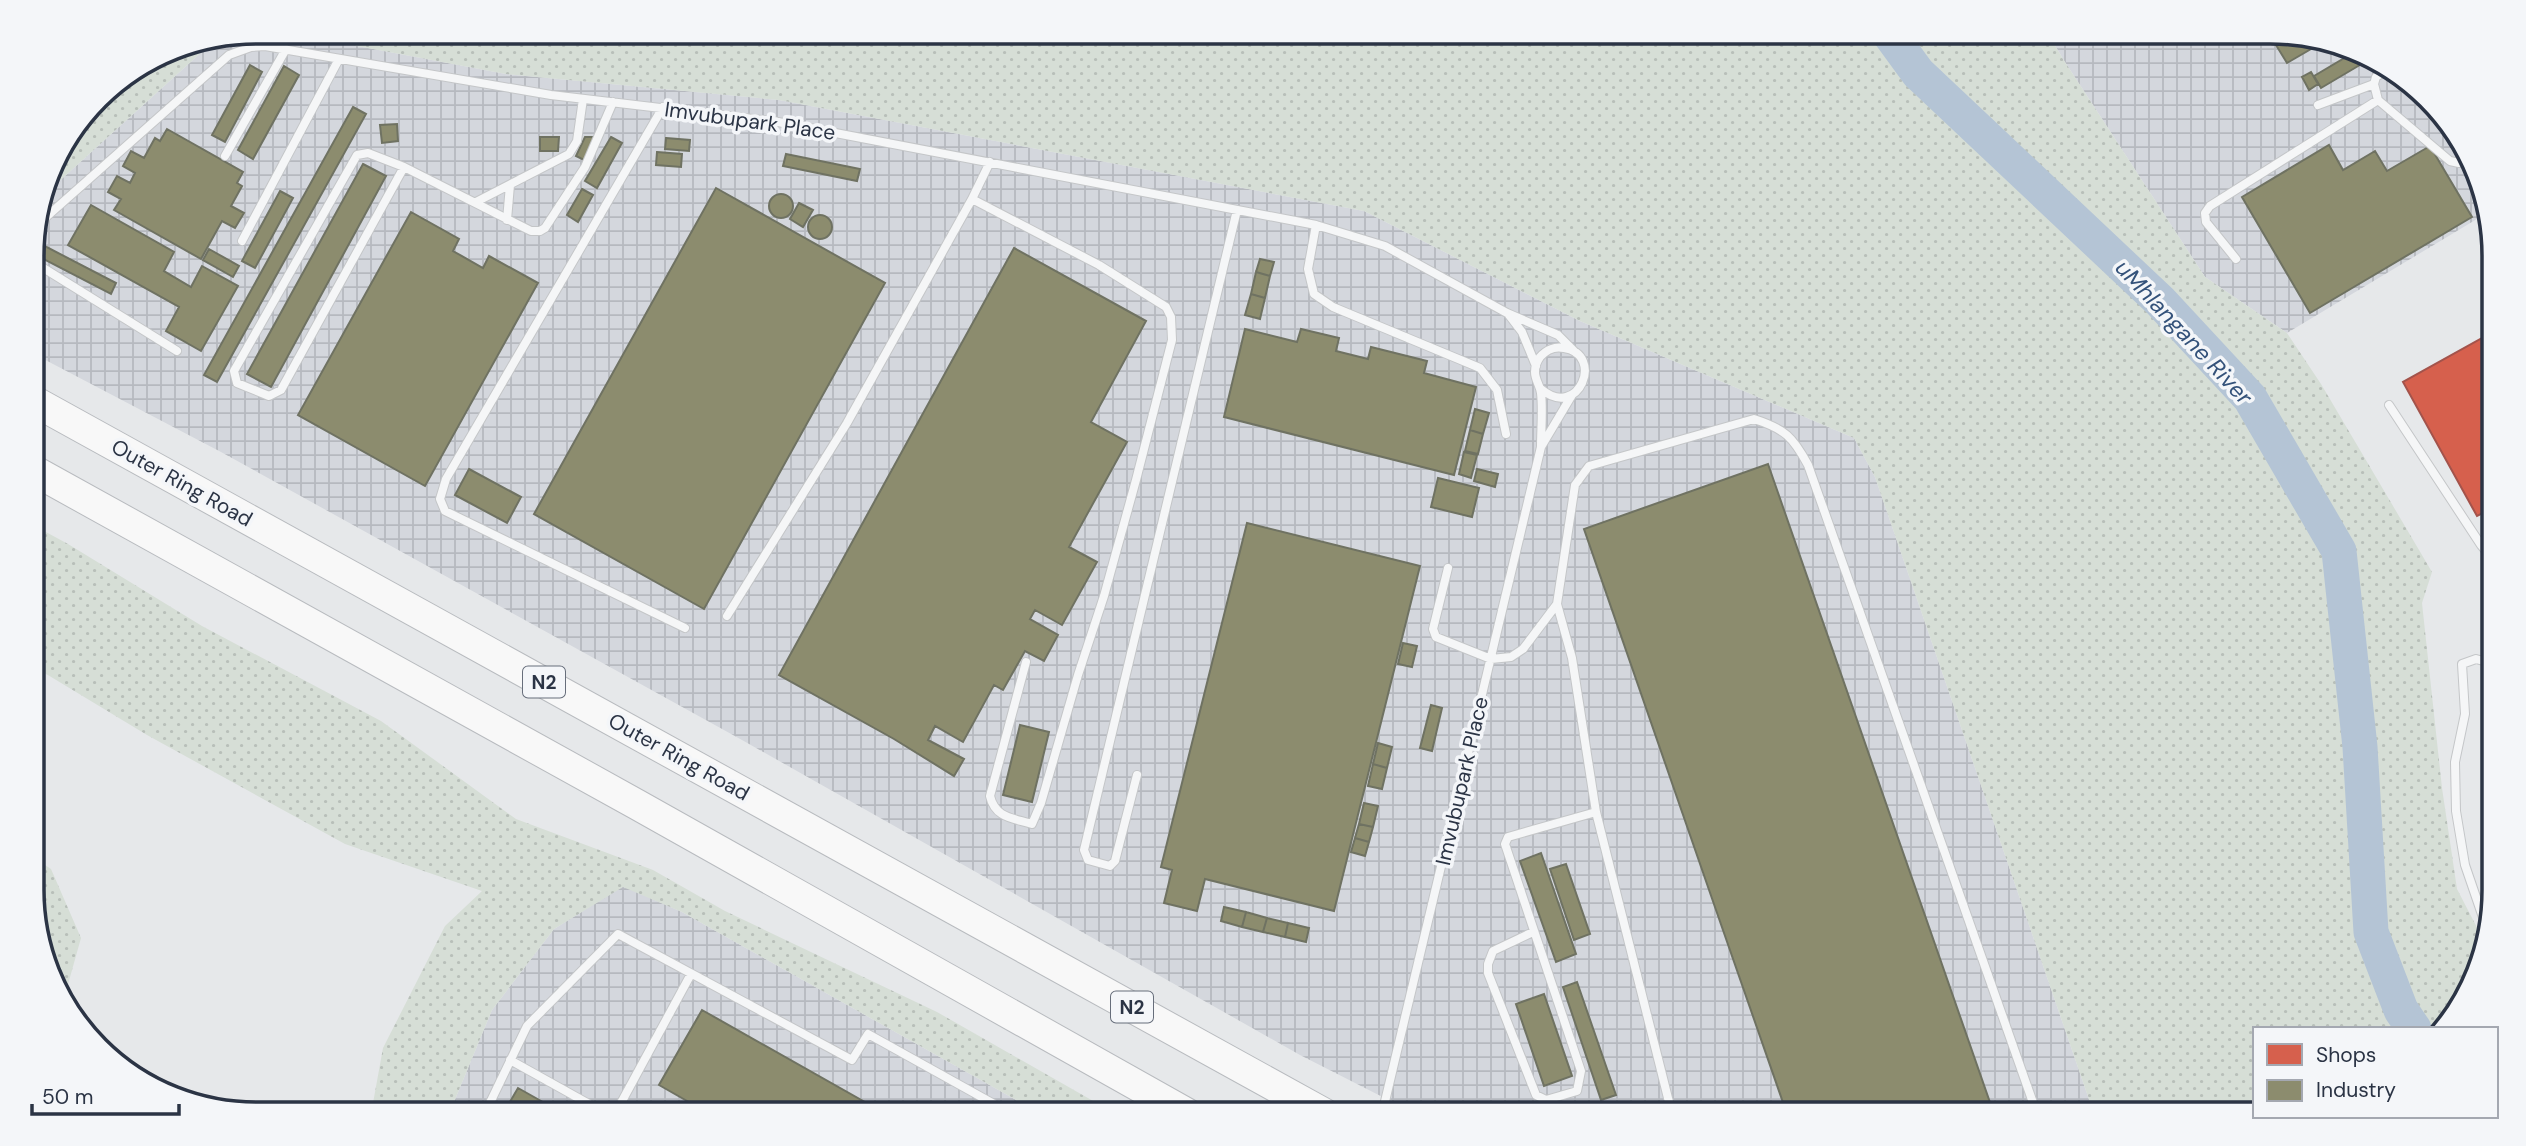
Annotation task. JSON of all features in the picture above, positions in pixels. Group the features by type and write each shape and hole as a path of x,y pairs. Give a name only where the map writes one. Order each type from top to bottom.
{"highway":[{"name":"Outer Ring Road","path":"44,407 1303,1102"},
{"path":"44,476 1167,1102"}],"lane":[{"name":"Imvubupark Place","path":"48,215 229,55 251,47 286,49 512,89 778,122 1316,225 1385,246 1507,313 1558,335 1576,353 1585,367 1586,375 1541,447"},
{"path":"225,156 286,49"},
{"path":"242,241 339,59"},
{"path":"2380,74 2374,84 2378,100 2450,161 2460,162"},
{"path":"2318,105 2374,84"},
{"path":"476,202 569,154 577,141 583,99"},
{"path":"2236,259 2206,222 2205,213 2210,206 2378,100"},
{"path":"404,167 281,390 269,396 237,383 234,371 356,155 368,153 404,167 507,220 531,231 540,231 545,228 585,167 613,102"},
{"path":"663,107 446,479 440,499 445,511 685,628"},
{"path":"727,616 847,423 990,162"},
{"path":"507,220 510,185"},
{"path":"972,199 1100,265 1166,307 1171,317 1171,340 1136,480 1041,803 1032,824 998,813 990,796 1026,662"},
{"path":"1137,775 1115,861 1110,866 1088,860 1084,850 1237,211"},
{"path":"1316,225 1308,269 1314,294 1333,307 1480,368 1497,390 1506,434"},
{"path":"44,268 177,351"},
{"name":"Imvubupark Place","path":"1385,1102 1541,447 1541,389 1535,374 1536,366 1522,332 1507,313"},
{"path":"1536,366 1545,352 1552,348 1561,347 1576,353"},
{"path":"1541,389 1555,398 1572,395"},
{"path":"2389,405 2482,546"},
{"path":"1669,1102 1596,812 1572,658 1557,604 1575,485 1589,466 1754,419 1786,432 1796,442 1808,465 2033,1102"},
{"path":"1448,568 1434,634 1440,640 1491,659 1511,657 1523,649 1557,604"},
{"path":"2481,911 2465,865 2456,811 2455,762 2465,714 2462,664 2476,659 2482,661"},
{"path":"1533,932 1493,951 1488,973 1536,1095 1546,1100 1577,1091 1581,1071 1505,849 1506,841 1508,837 1596,812"},
{"path":"490,1102 527,1026 618,934 852,1060 868,1034 990,1102"},
{"path":"622,1102 691,974"},
{"path":"510,1060 585,1102"}],"shaded area":[{"path":"242,44 347,44 506,74 779,100 1364,211 1580,321 1854,438 1875,477 2090,1102 1392,1102 1300,1055 742,740 221,452 44,359 44,242 56,184 203,50"},
{"path":"347,44 2054,44 2205,277 2287,333 2321,384 2432,572 2422,603 2442,788 2457,889 2478,930 2466,972 2454,996 2432,1027 2253,1027 2253,1102 2090,1102 1875,477 1854,438 1580,321 1364,211 779,100 506,74"},
{"path":"2054,44 2271,44 2312,48 2339,55 2376,72 2399,87 2439,127 2466,174 2478,218 2287,333 2205,277"},
{"path":"203,50 56,184 79,138 116,96 150,72 174,60"},
{"path":"44,531 202,626 381,721 516,819 653,870 725,911 937,1012 1095,1102 1020,1102 682,912 623,887 554,929 492,1010 454,1102 373,1102 383,1048 445,926 482,891 345,844 147,735 44,673"},
{"path":"44,864 51,869 81,938 67,987 51,945 46,918"},
{"path":"623,886 682,912 1020,1102 454,1102 492,1010 554,929"}],"building: Shops":[{"path":"2482,338 2482,514 2477,516 2403,382"}],"building: Industry":[{"path":"2276,44 2312,48 2287,63"},
{"path":"2345,57 2361,64 2321,88 2314,76"},
{"path":"250,65 262,72 225,142 212,135"},
{"path":"284,66 299,75 253,159 238,150"},
{"path":"2311,72 2318,84 2309,90 2302,77"},
{"path":"353,107 366,114 217,382 204,375"},
{"path":"397,124 398,141 382,143 380,125"},
{"path":"167,129 243,172 237,183 242,186 231,206 244,213 235,228 222,221 201,259 114,210 121,199 108,192 117,176 130,183 135,173 123,166 131,151 144,158 155,138 160,141"},
{"path":"540,137 559,137 558,151 540,151"},
{"path":"585,137 594,137 584,160 576,156"},
{"path":"611,137 622,143 597,188 585,181"},
{"path":"666,138 690,140 689,151 665,149"},
{"path":"2329,145 2343,170 2375,151 2387,171 2430,146 2472,217 2310,313 2242,197"},
{"path":"657,152 682,154 681,167 656,165"},
{"path":"786,154 860,169 857,181 783,166"},
{"path":"363,164 386,176 271,387 247,374"},
{"path":"716,188 885,283 704,609 534,514"},
{"path":"582,189 593,195 578,222 567,215"},
{"path":"280,191 293,198 255,268 242,261"},
{"path":"781,194 792,201 793,206 786,217 781,218 770,211 769,206 776,195"},
{"path":"799,203 813,210 803,227 790,219"},
{"path":"91,205 174,252 164,271 191,287 202,266 238,286 201,351 166,331 179,307 68,245"},
{"path":"411,212 459,239 453,251 483,268 489,256 538,283 425,486 298,415"},
{"path":"820,215 831,222 832,227 825,238 820,239 809,232 808,227 815,216"},
{"path":"44,246 116,283 111,294 44,259"},
{"path":"1014,248 1146,321 1091,422 1127,442 1069,547 1097,562 1062,625 1035,610 1030,619 1058,635 1044,661 1025,651 1003,690 994,685 963,742 935,726 928,740 964,759 954,776 779,675"},
{"path":"209,249 239,266 233,277 203,260"},
{"path":"1260,259 1274,262 1270,276 1256,272"},
{"path":"1256,272 1270,276 1265,298 1251,294"},
{"path":"1251,294 1265,298 1260,319 1245,315"},
{"path":"1245,329 1297,342 1301,329 1339,338 1336,351 1368,359 1371,347 1427,361 1424,373 1476,387 1454,475 1224,417"},
{"path":"1475,409 1489,413 1483,434 1470,430"},
{"path":"1470,430 1483,434 1478,454 1465,451"},
{"path":"1464,452 1477,455 1471,478 1459,474"},
{"path":"1768,464 1990,1102 1783,1102 1584,529"},
{"path":"469,469 521,497 507,523 455,495"},
{"path":"1477,469 1498,474 1495,487 1474,481"},
{"path":"1438,478 1479,488 1472,517 1431,507"},
{"path":"1247,523 1420,566 1334,911 1205,879 1197,911 1164,903 1172,870 1161,867"},
{"path":"1403,643 1417,646 1412,667 1398,664"},
{"path":"1431,705 1442,708 1432,751 1420,748"},
{"path":"1020,725 1049,732 1032,802 1003,795"},
{"path":"1378,743 1392,747 1387,768 1373,764"},
{"path":"1373,764 1387,768 1382,789 1368,786"},
{"path":"1364,803 1378,806 1373,827 1359,824"},
{"path":"1359,824 1373,827 1369,842 1355,838"},
{"path":"1355,838 1369,842 1365,856 1351,852"},
{"path":"1541,853 1576,954 1556,962 1520,861"},
{"path":"1566,864 1590,934 1574,940 1550,869"},
{"path":"1224,907 1246,912 1242,927 1221,921"},
{"path":"1246,912 1267,918 1263,932 1242,927"},
{"path":"1267,918 1288,923 1285,937 1263,932"},
{"path":"1288,923 1309,928 1306,942 1285,937"},
{"path":"1577,982 1616,1095 1601,1100 1563,987"},
{"path":"1544,994 1572,1076 1544,1086 1516,1004"},
{"path":"702,1010 865,1102 689,1102 659,1085"},
{"path":"518,1088 543,1102 510,1102"}],"waterway":[{"name":"uMhlangane River","path":"1897,44 1918,73 2160,301 2250,398 2339,551 2360,747 2371,932 2401,1010 2413,1027"}]}
